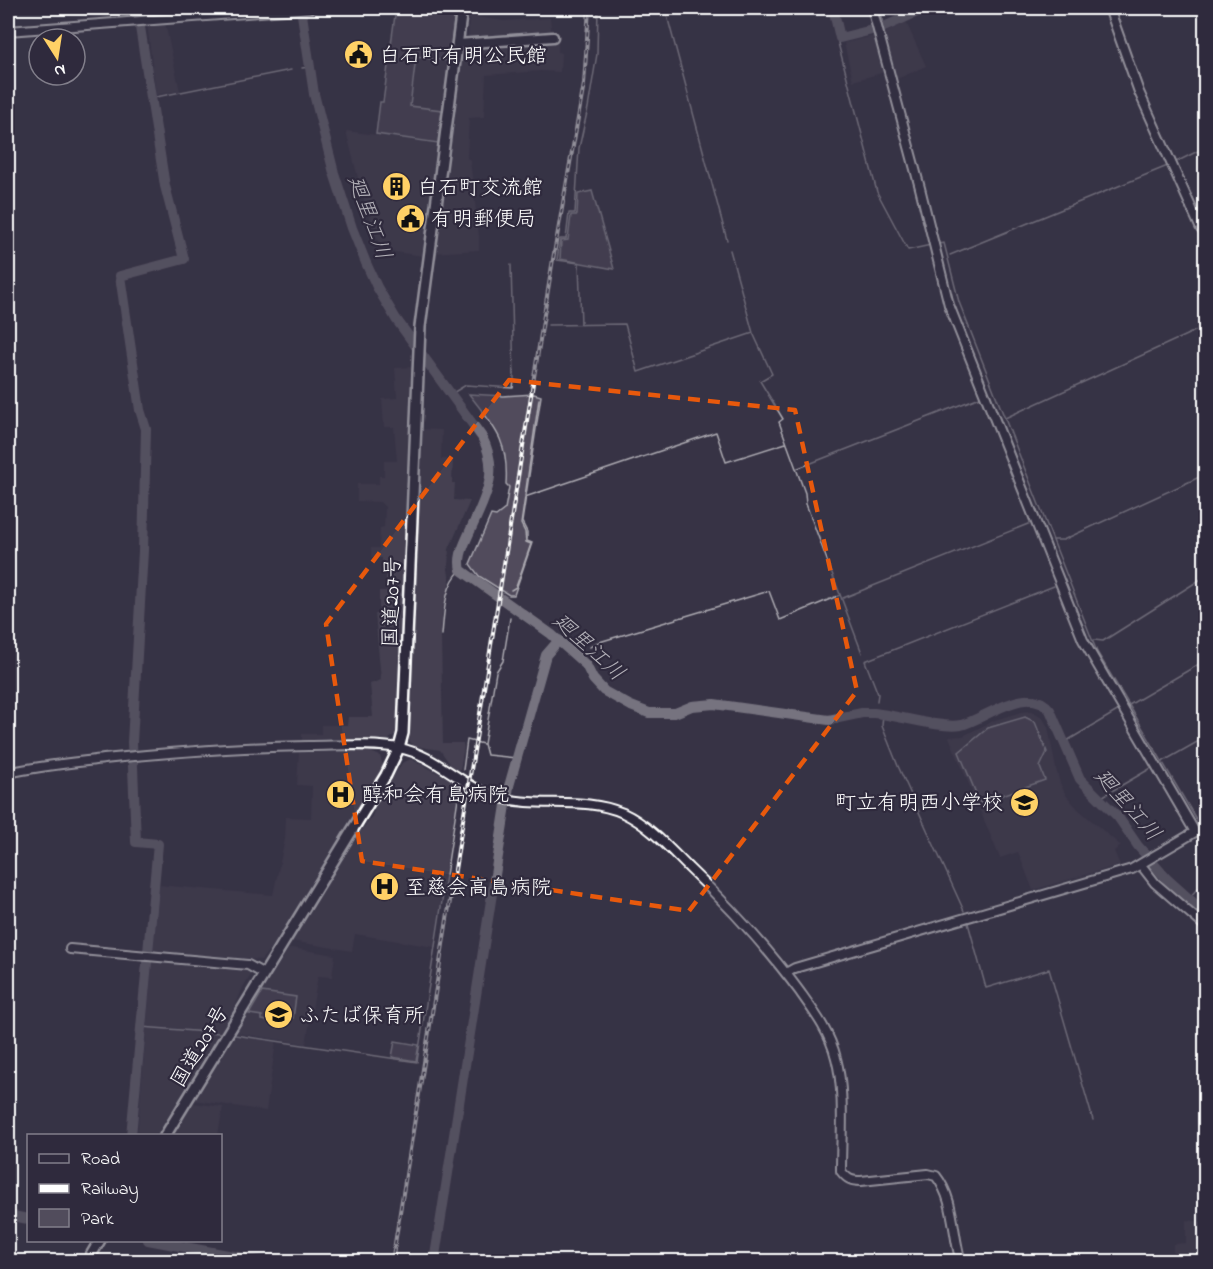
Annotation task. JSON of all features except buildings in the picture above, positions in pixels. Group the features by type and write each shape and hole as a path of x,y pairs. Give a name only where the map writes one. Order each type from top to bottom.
{"highway":[{"name":"国道207号","path":"166,1134 386,775 404,734 420,327 462,9"},
{"path":"87,1262 99,1242"}],"main road":[{"path":"458,44 554,37"}],"street":[{"path":"8,31 312,8"},
{"path":"444,8 462,9"},
{"path":"786,973 795,968 1143,864 1195,832 1083,640 949,305 872,8"},
{"path":"1109,8 1139,92 1201,228 1206,227"},
{"path":"8,773 27,768 223,747 374,746 399,748 416,753 499,798 528,803 602,806 624,814 662,842 766,946 818,1018 830,1038 840,1079 841,1171 846,1178 852,1181 928,1174 936,1176 943,1184 948,1196 961,1262"},
{"path":"1143,864 1155,883 1206,927"},
{"path":"70,949 248,965 264,974"}],"highlighted area":[{"path":"509,380 795,410 857,691 689,911 362,861 326,624"}],"shaded area":[{"path":"469,16 504,21 550,18 552,35 468,39"},
{"path":"906,22 926,66 888,83 885,72 853,81 844,43 882,34"},
{"path":"165,23 180,91 156,95 147,24"},
{"path":"558,42 558,52 561,53 560,72 486,75 484,117 469,118 467,158 470,160 479,250 433,253 461,51 466,47"},
{"path":"416,57 449,61 442,110 409,106"},
{"path":"346,131 438,143 423,256 381,250 363,197"},
{"path":"413,367 404,654 398,732 387,741 302,742 302,734 321,734 321,725 347,725 348,717 373,717 370,684 381,680 375,614 379,614 379,591 386,591 386,575 382,575 382,558 371,557 371,548 379,548 380,528 384,527 385,507 380,502 357,501 357,484 379,484 379,476 384,476 384,461 397,461 394,427 384,427 382,399 397,398 395,368"},
{"path":"420,429 442,430 441,459 453,459 454,500 470,501 449,549 450,581 443,609 441,636 443,743 463,743 460,770 452,767 440,750 414,746 409,741"},
{"name":"町立有明西小学校","path":"1032,711 1042,717 1048,727 1056,769 1066,795 1078,809 1121,846 1114,851 1120,865 1033,890 1018,852 1000,858 949,737 963,736 995,720"},
{"path":"299,751 371,752 380,756 383,766 364,803 347,824 344,835 287,929 261,960 238,958 238,961 152,953 158,885 273,895 285,839 286,817 311,818 312,786 297,785"},
{"name":"至慈会高島病院","path":"411,759 459,784 434,947 355,934 352,951 291,941 354,840 372,816 377,803 402,763"},
{"path":"292,948 335,955 332,977 318,976 306,1044 235,1033 288,950"},
{"path":"152,961 246,969 252,974 243,987 222,1033 159,1134 137,1134"},
{"path":"234,1035 276,1042 266,1111 194,1100"},
{"path":"193,1103 223,1107 218,1134 173,1134"},
{"path":"1186,1220 1205,1222 1205,1261 1160,1261 1160,1256 1173,1257 1173,1244 1186,1243"}],"green space":[{"path":"144,8 249,8 145,15"},
{"path":"396,8 455,13 449,61 416,57 410,106 442,110 438,143 376,134 380,102 383,102"},
{"path":"592,191 614,269 560,259 561,241 568,240 571,215 577,215 578,194"},
{"path":"469,394 503,396 534,394 541,396 522,522 527,532 527,541 532,543 514,595 509,595 479,576 470,564 491,515 496,516 505,509 509,487 506,484 505,456 498,435"},
{"path":"1025,717 1035,722 1047,752 1040,767 1045,780 980,803 959,752 988,728"},
{"path":"262,992 296,997 293,1018 287,1017 286,1024 262,1020 262,1016 249,1014"},
{"path":"395,1041 419,1045 416,1061 392,1057"}],"waterway":[{"path":"131,1134 158,844 136,842 132,742 143,551 146,429 140,410 120,276 184,259 165,186 137,8"},
{"name":"廻里江川","path":"301,8 314,94 334,173 366,263 396,319 482,437 488,451 490,464 488,489 462,550 461,570 551,634 586,665 593,679 604,691 649,713 675,713 692,706 714,704 829,720 862,713 874,713 953,726 961,725 1019,701 1041,702 1050,710 1080,779 1118,817 1138,846 1167,879 1206,914"},
{"path":"581,325 579,263 557,260 560,239 566,239 569,213 575,213 579,148 597,54 598,8"},
{"path":"665,8 727,240"},
{"path":"833,8 840,38 884,27 926,8"},
{"path":"879,8 884,27"},
{"path":"840,38 838,43 877,192 908,250 931,245"},
{"path":"302,68 309,67"},
{"path":"151,98 291,70"},
{"path":"1174,163 1206,147"},
{"path":"950,255 1170,165"},
{"path":"938,244 944,243 959,302 1097,652 1129,705 1206,660"},
{"path":"730,250 753,333 772,374 760,381 783,419 779,422 805,493 806,504 862,653"},
{"path":"451,394 466,385 513,388 511,265"},
{"path":"548,325 625,324 638,372 753,333"},
{"path":"1005,418 1206,326"},
{"path":"796,469 980,397"},
{"path":"525,496 539,399"},
{"path":"511,590 516,587 531,544 526,542 521,524 525,497 716,432 726,462 786,443"},
{"path":"1053,540 1063,540 1206,474"},
{"path":"843,598 1033,522"},
{"path":"442,635 448,592 455,576 461,570"},
{"path":"1094,640 1103,641 1206,576"},
{"path":"865,661 1054,586"},
{"path":"590,647 596,643 769,591 780,620 840,595"},
{"path":"510,618 503,661 496,672 484,744 487,755 517,758"},
{"path":"434,1262 509,786 546,655 559,640"},
{"name":"廻里江川","path":"579,658 581,653"},
{"path":"865,661 878,694 877,701"},
{"path":"1126,707 1129,705 1206,836"},
{"path":"1065,742 1119,710"},
{"path":"883,714 882,726 898,766 964,911"},
{"path":"1162,762 1206,737"},
{"path":"463,770 467,740 483,744"},
{"path":"1098,799 1153,767"},
{"path":"235,1035 417,1062 460,785"},
{"path":"1189,898 1197,889 1206,885"},
{"path":"968,923 986,988 1049,969 1093,1120"},
{"path":"141,1027 220,1033"},
{"path":"8,1215 27,1219"},
{"path":"159,1242 265,1262"}],"railway":[{"path":"392,1262 552,265 584,84 589,8"}],"place":[{"name":"白石町有明公民館","path":"358,55"},
{"name":"白石町交流館","path":"396,187"},
{"name":"有明郵便局","path":"410,218"},
{"name":"醇和会有島病院","path":"341,794"},
{"name":"町立有明西小学校","path":"1024,802"},
{"name":"至慈会高島病院","path":"384,887"},
{"name":"ふたば保育所","path":"278,1015"}]}
